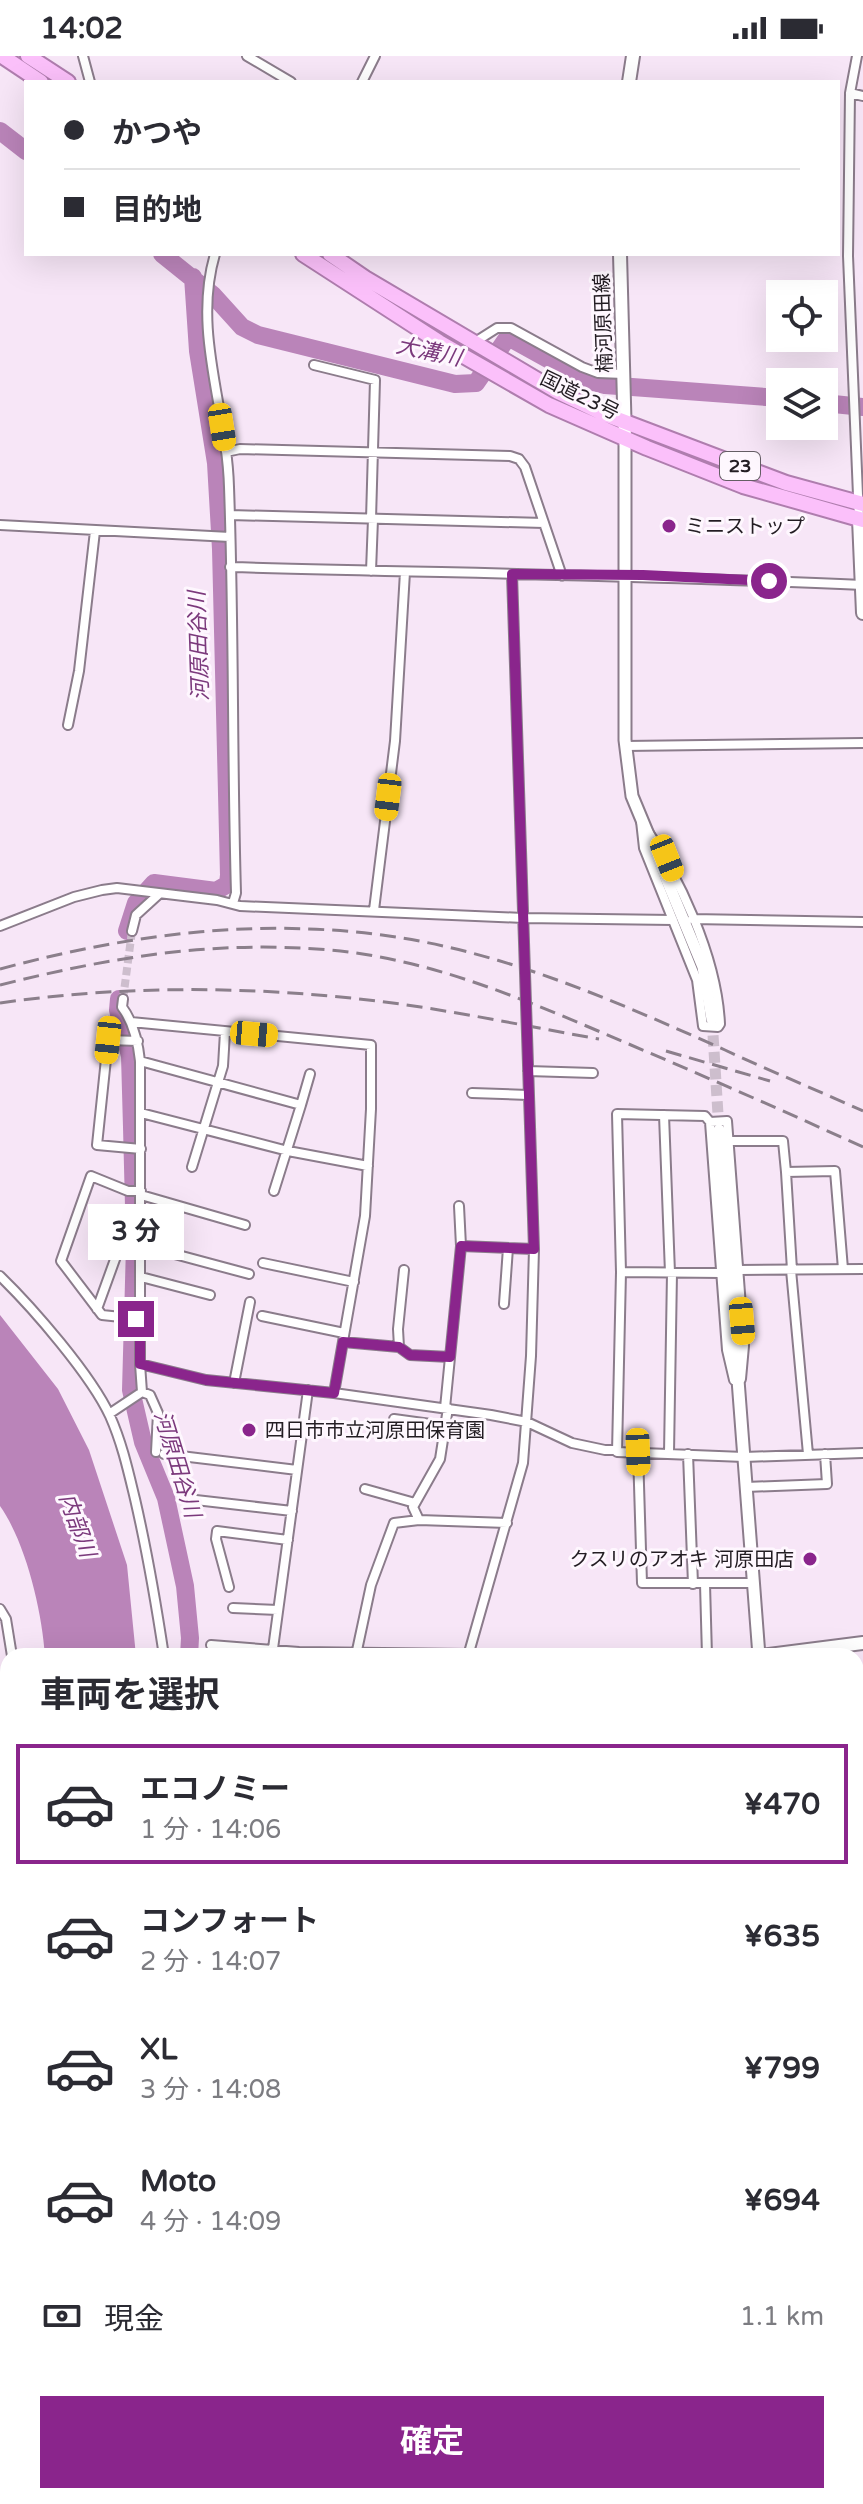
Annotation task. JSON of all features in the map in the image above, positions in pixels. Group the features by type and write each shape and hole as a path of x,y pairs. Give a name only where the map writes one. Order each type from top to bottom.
{"highway":[{"path":"2,56 38,80"},
{"path":"28,56 65,80"},
{"name":"国道23号","path":"306,256 439,342 549,405 743,486 861,520"},
{"name":"国道23号","path":"333,256 558,392 625,422 786,483 861,504"}],"main road":[{"path":"629,80 633,56"},
{"name":"楠河原田線","path":"620,256 625,439"},
{"path":"861,520 863,613"},
{"path":"823,1648 863,1643"}],"street":[{"path":"83,56 89,80"},
{"path":"247,56 288,80"},
{"path":"363,80 375,56"},
{"path":"857,56 850,93 843,170 861,520"},
{"path":"850,93 863,96"},
{"path":"214,256 206,298 210,355 226,452 230,515 223,537 230,567 236,893 233,903"},
{"path":"481,346 497,328 511,328 582,367 598,373 624,376"},
{"path":"314,365 375,380 371,571"},
{"path":"625,439 625,746 632,796 703,967 712,1019"},
{"path":"226,452 240,449 374,452 510,456 519,459 525,467 562,576"},
{"path":"230,515 544,523"},
{"path":"0,525 223,537"},
{"path":"68,725 79,671 95,531"},
{"path":"230,567 625,575 862,585"},
{"path":"374,910 395,741 405,572"},
{"path":"470,1648 523,1463 534,1249 512,574"},
{"path":"625,746 863,743"},
{"path":"641,821 667,858 703,944 717,996 718,1027 703,1026 697,980 644,848 641,821"},
{"path":"0,926 74,897 102,890 141,892 240,906 523,918 673,920"},
{"path":"132,931 136,915 155,894"},
{"path":"692,919 863,922"},
{"path":"123,999 122,1007 131,1022 131,1041 140,1061 141,1113 136,1148 141,1245 139,1394"},
{"path":"131,1022 371,1045 365,1216 334,1393"},
{"path":"192,1167 223,1066 225,1032"},
{"path":"131,1041 108,1040 97,1145 136,1148"},
{"path":"140,1061 301,1105"},
{"path":"528,1071 593,1073"},
{"path":"274,1191 310,1074"},
{"path":"472,1093 528,1095"},
{"path":"141,1113 288,1151 368,1166"},
{"path":"617,1450 621,1272 617,1114 705,1116 714,1126 759,1648"},
{"path":"664,1115 671,1273 669,1453"},
{"path":"714,1126 727,1121 744,1346 738,1395"},
{"path":"714,1126 727,1350 738,1395"},
{"path":"729,1141 783,1141 808,1454"},
{"path":"786,1172 835,1171 843,1269"},
{"path":"138,1319 102,1315 61,1261 91,1176 245,1225"},
{"path":"419,1520 413,1507 440,1459 445,1426 461,1246 459,1206"},
{"path":"97,1309 122,1240"},
{"path":"141,1245 249,1274"},
{"path":"461,1246 534,1249"},
{"path":"504,1304 508,1248"},
{"path":"263,1263 354,1282"},
{"path":"739,1270 863,1269"},
{"path":"399,1347 404,1270"},
{"path":"621,1272 721,1273"},
{"path":"0,1276 95,1389 109,1414 122,1446 151,1565 163,1648"},
{"path":"141,1277 210,1295"},
{"path":"234,1383 250,1302"},
{"path":"262,1316 343,1337 399,1347 410,1355 450,1357"},
{"path":"140,1364 206,1380 334,1393 527,1422 572,1443 605,1450 744,1457 863,1453"},
{"path":"273,1648 308,1390"},
{"path":"109,1414 139,1394 150,1395 158,1413 160,1453 297,1470"},
{"path":"394,1419 445,1426"},
{"path":"638,1452 642,1583 753,1583"},
{"path":"688,1454 693,1584"},
{"path":"746,1487 827,1484 825,1454"},
{"path":"365,1489 415,1503"},
{"path":"187,1499 292,1511"},
{"path":"357,1648 371,1585 394,1523 419,1520 507,1523"},
{"path":"229,1587 216,1539 217,1531 288,1540"},
{"path":"705,1584 707,1648"},
{"path":"233,1608 278,1610"},
{"path":"0,1609 6,1619 11,1648"},
{"path":"211,1645 234,1648"}],"water":[{"name":"内部川","path":"0,1315 58,1389 89,1450 127,1565 135,1648 44,1648 25,1558 0,1506"}],"waterway":[{"name":"大溝川","path":"0,131 24,149"},
{"name":"大溝川","path":"164,256 213,295 242,327 258,335 455,384 476,383 508,337 586,380 605,385 766,397"},
{"name":"河原田谷川","path":"127,931 136,903 154,883 216,891 228,884 229,875 216,463 198,351 193,277"},
{"name":"大溝川","path":"838,404 863,407"},
{"name":"河原田谷川","path":"119,999 118,1010 130,1056 135,1246 131,1390 143,1442 166,1498 185,1586 189,1648"}],"tunnel":[{"path":"123,999 132,931"},
{"path":"712,1019 719,1130"}],"railway":[{"path":"0,969 95,947 190,933 285,928 382,935 471,953 558,980 863,1111"},
{"path":"0,985 82,966 204,949 287,947 368,955 444,973 517,998 863,1147"},
{"path":"0,1003 141,991 283,992 405,1005 599,1039"},
{"path":"666,1051 770,1081"}],"place":[{"name":"ミニストップ","path":"669,526"},
{"name":"四日市市立河原田保育園","path":"249,1430"},
{"name":"クスリのアオキ 河原田店","path":"810,1559"}],"route":[{"path":"136,1319 140,1319 140,1364 206,1380 334,1393 343,1342 399,1347 410,1355 450,1357 461,1246 534,1249 512,574 643,575 769,581"}]}
